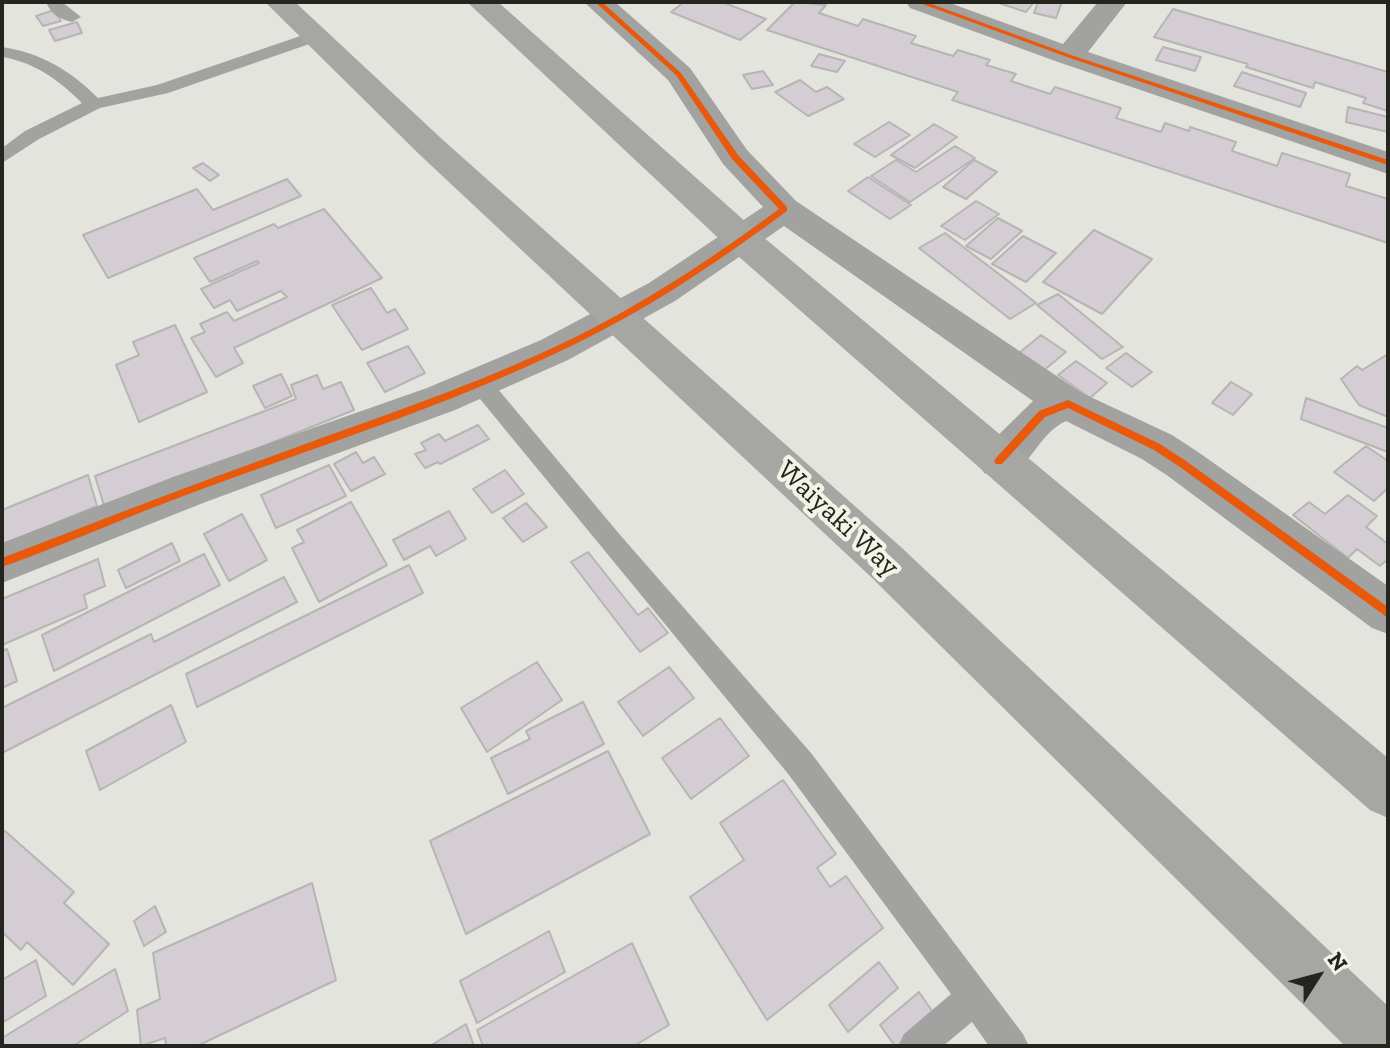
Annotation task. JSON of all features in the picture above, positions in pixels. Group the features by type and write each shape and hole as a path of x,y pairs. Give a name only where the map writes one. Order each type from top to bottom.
{"highway":[{"name":"Waiyaki Way","path":"279,2 312,37 886,562 1387,1046"},
{"path":"481,2 743,240 1388,792"}],"street":[{"path":"598,2 679,74 735,157 784,209 1068,404 1157,447 1183,464 1388,613"},
{"path":"920,2 1069,56 1388,163"},
{"path":"1069,56 1113,2"},
{"path":"2,563 479,382 618,319 743,240 784,209"},
{"path":"999,461 1042,414 1068,404"}],"lane":[{"path":"54,2 58,10 72,17"},
{"path":"2,157 32,135 94,104 162,89 312,37"},
{"path":"2,52 18,54 52,67 94,104"},
{"path":"479,382 800,764 1011,1046"},
{"path":"916,1046 975,997"}],"building":[{"path":"684,2 722,2 766,19 740,40 671,12"},
{"path":"795,2 826,5 819,13 858,26 863,19 916,36 911,43 953,56 958,50 990,60 986,65 1016,74 1011,81 1050,94 1055,87 1121,108 1116,118 1161,132 1165,123 1189,131 1190,127 1236,142 1232,151 1277,166 1282,153 1350,174 1346,186 1388,199 1388,243 952,100 958,92 767,30"},
{"path":"996,2 1034,2 1026,12"},
{"path":"1038,2 1062,2 1056,18 1034,13"},
{"path":"1173,9 1388,72 1388,111 1363,103 1366,98 1315,82 1313,88 1246,67 1248,64 1154,37"},
{"path":"54,10 61,21 43,26 36,16"},
{"path":"77,22 82,33 55,41 49,30"},
{"path":"1163,47 1201,57 1195,71 1156,60"},
{"path":"819,54 845,61 837,72 811,66"},
{"path":"763,71 773,85 752,89 743,75"},
{"path":"1242,72 1306,93 1300,107 1234,86"},
{"path":"800,80 816,92 827,87 844,99 808,116 775,92"},
{"path":"1348,107 1388,117 1388,132 1346,122"},
{"path":"889,122 910,135 875,157 854,144"},
{"path":"934,124 957,137 915,168 891,155"},
{"path":"955,146 975,158 910,202 871,176 896,160 916,172"},
{"path":"974,160 997,172 966,199 943,187"},
{"path":"203,163 219,175 210,181 193,168"},
{"path":"868,177 911,205 890,219 848,191"},
{"path":"287,179 301,196 108,278 83,235 197,189 213,210"},
{"path":"976,201 999,214 965,240 941,226"},
{"path":"324,209 382,278 234,348 243,363 216,377 191,338 205,332 200,324 227,312 234,321 287,297 281,291 237,311 230,300 214,308 201,289 259,263 257,261 210,282 194,258 274,224 278,228"},
{"path":"998,218 1022,231 991,259 966,246"},
{"path":"1094,230 1152,259 1102,314 1043,282"},
{"path":"945,233 1036,303 1010,319 919,248"},
{"path":"1023,236 1056,253 1026,282 992,264"},
{"path":"371,288 387,313 395,309 408,329 362,350 332,305"},
{"path":"1058,294 1123,347 1102,359 1037,305"},
{"path":"175,325 207,392 139,422 116,365 139,355 133,342"},
{"path":"1041,335 1066,352 1038,375 1013,358"},
{"path":"408,346 425,373 385,392 367,363"},
{"path":"1126,353 1152,372 1132,387 1106,368"},
{"path":"1388,354 1388,417 1359,405 1341,379 1357,366 1362,370"},
{"path":"1076,361 1107,383 1090,398 1058,375"},
{"path":"281,374 292,396 265,408 253,386"},
{"path":"317,375 323,389 341,382 354,410 105,509 95,476 296,399 291,385"},
{"path":"1231,382 1252,394 1233,415 1212,403"},
{"path":"1306,398 1388,428 1388,452 1301,419"},
{"path":"478,425 489,439 440,464 438,462 425,468 415,454 426,450 421,443 439,434 445,441"},
{"path":"1366,446 1388,461 1388,488 1374,501 1334,472"},
{"path":"356,452 363,463 374,457 385,474 351,491 334,464"},
{"path":"329,465 346,496 276,528 261,495"},
{"path":"505,470 524,494 492,513 473,489"},
{"path":"88,475 97,506 2,545 2,510"},
{"path":"1348,495 1377,516 1366,527 1388,544 1388,559 1380,566 1357,549 1348,558 1293,515 1309,502 1325,514"},
{"path":"351,502 387,565 319,602 292,548 304,542 297,530"},
{"path":"526,503 547,527 523,542 503,518"},
{"path":"449,511 466,539 436,556 430,546 404,560 393,540"},
{"path":"242,514 267,560 229,581 204,534"},
{"path":"172,543 180,561 126,588 118,570"},
{"path":"588,552 638,615 648,608 668,633 640,652 571,562"},
{"path":"204,554 220,585 54,671 42,635"},
{"path":"98,559 105,586 84,595 87,608 2,645 2,599"},
{"path":"409,565 423,593 197,707 186,674"},
{"path":"284,577 297,602 2,753 2,708 151,634 154,642"},
{"path":"7,649 17,681 2,688 2,651"},
{"path":"537,662 562,700 487,752 461,708"},
{"path":"669,667 694,698 643,736 618,702"},
{"path":"583,702 604,744 508,794 491,758 530,739 526,731"},
{"path":"171,705 186,742 100,790 86,751"},
{"path":"720,718 749,756 691,799 662,758"},
{"path":"608,751 650,834 466,934 430,841"},
{"path":"783,780 836,854 817,868 830,887 846,876 883,928 767,1020 690,897 744,860 720,823"},
{"path":"5,831 74,892 64,903 109,944 73,985 27,942 21,950 2,932 2,834"},
{"path":"312,883 336,980 197,1046 166,1046 165,1038 141,1046 137,1010 160,999 153,953"},
{"path":"155,906 166,932 144,946 134,921"},
{"path":"549,931 565,972 477,1023 460,981"},
{"path":"632,943 669,1025 634,1046 483,1046 477,1030"},
{"path":"36,960 46,996 2,1023 2,980"},
{"path":"879,962 898,988 848,1032 829,1005"},
{"path":"115,969 128,1011 73,1046 2,1046 2,1038"},
{"path":"919,992 936,1017 903,1046 895,1046 880,1025"},
{"path":"466,1024 474,1046 430,1046"}],"cycle path":[{"path":"2,563 188,490 441,399 555,350 599,329 662,292 784,209 735,157 679,74 598,2"},
{"path":"920,2 1069,56 1388,163"},
{"path":"999,461 1042,414 1068,404 1157,447 1388,613"}]}
